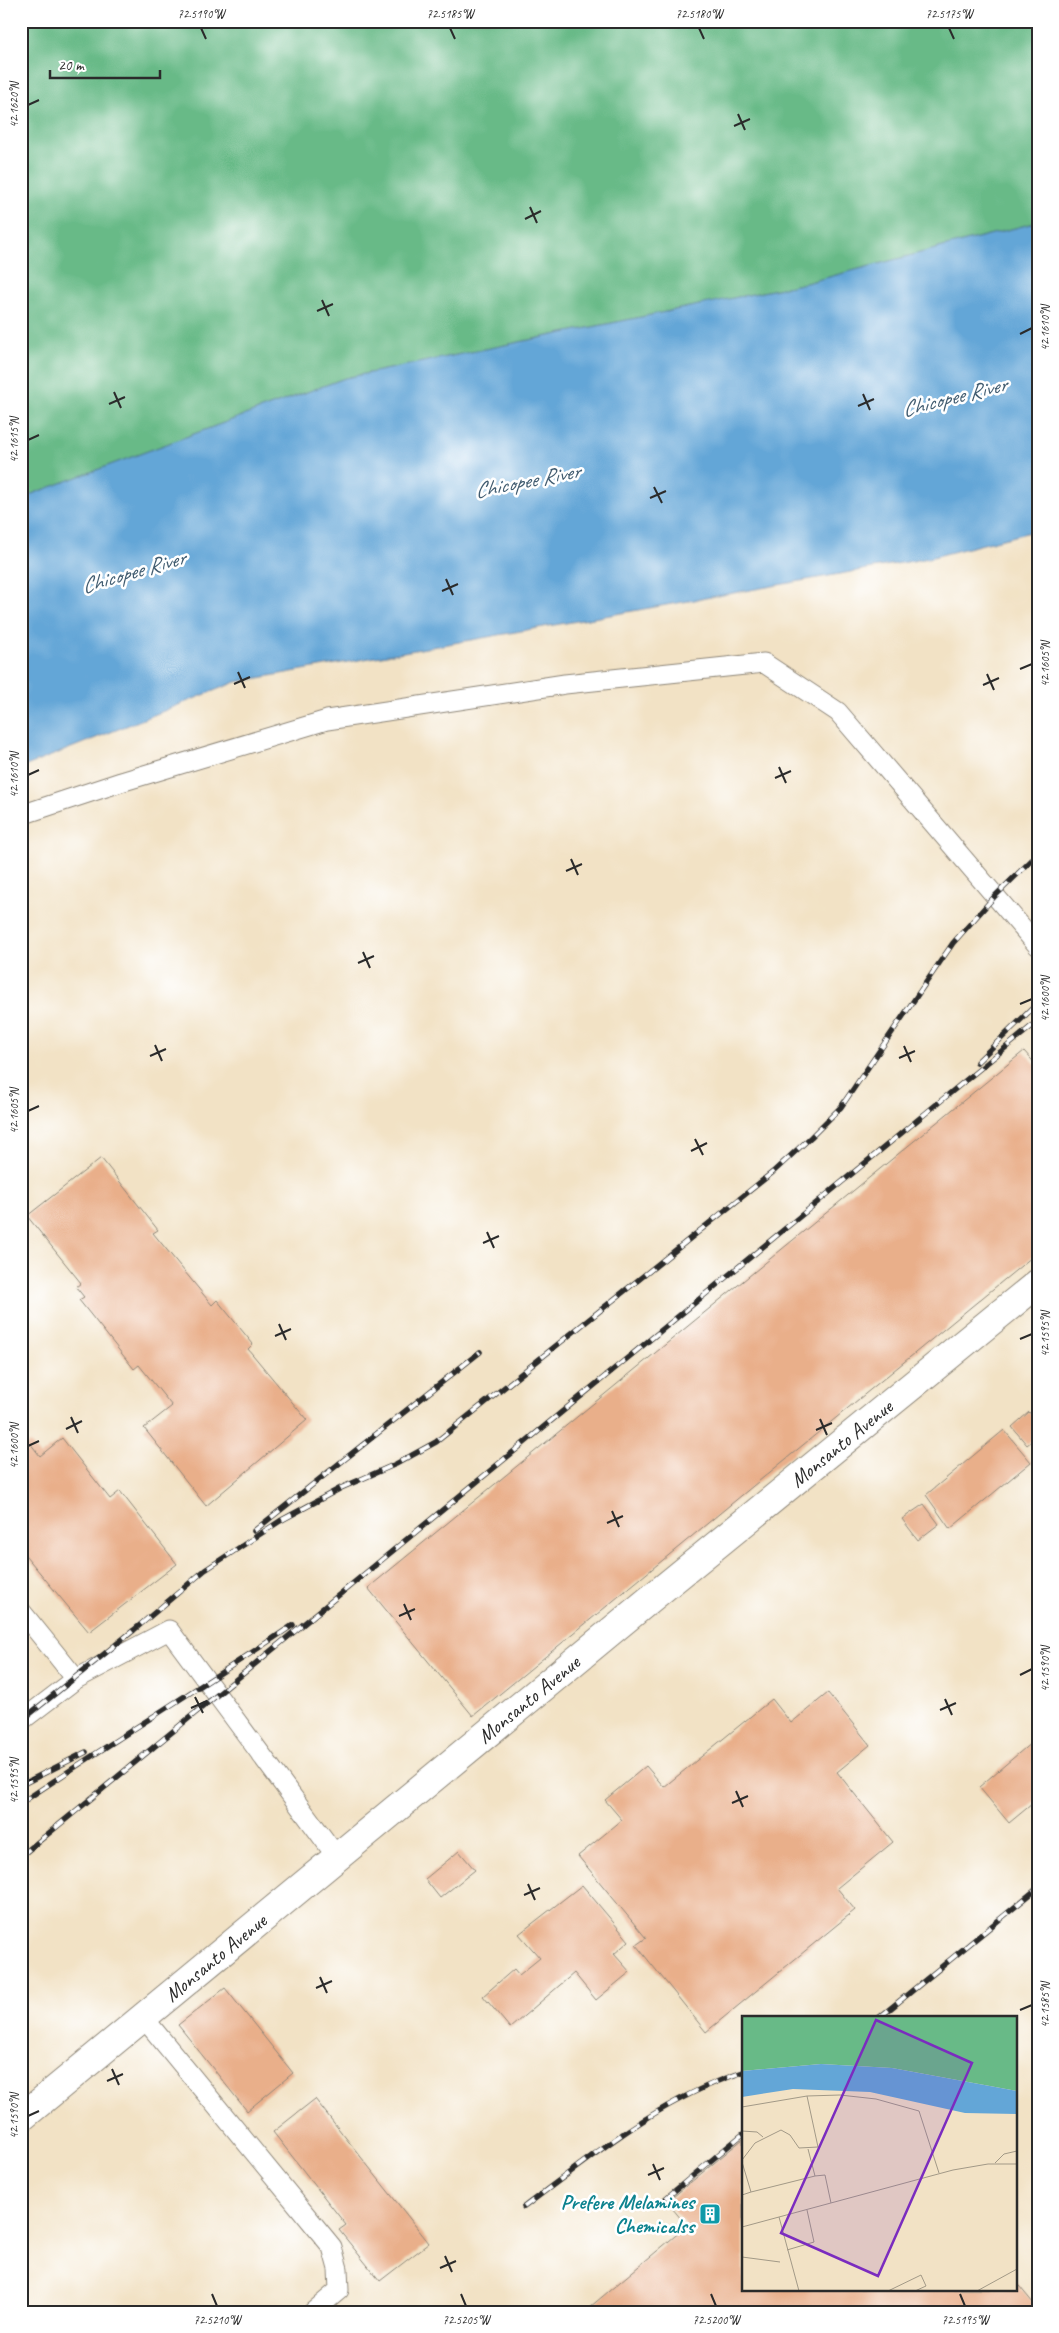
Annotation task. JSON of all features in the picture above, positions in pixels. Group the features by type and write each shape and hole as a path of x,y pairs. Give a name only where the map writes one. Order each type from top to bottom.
{"street":[{"name":"Monsanto Avenue","path":"21,2118 336,1857 1038,1283"}],"lane":[{"path":"21,815 120,782 327,720 565,684 764,663 838,712 1038,946"},
{"path":"21,1611 76,1679"},
{"path":"21,1721 76,1679 169,1630 336,1857"},
{"path":"143,2017 332,2247 338,2269 338,2290 313,2312"}],"green space":[{"path":"21,21 1038,21 1038,222 806,283 345,378 21,498"}],"water":[{"name":"Chicopee River","path":"1038,222 1038,530 929,558 236,682 21,768 21,498 345,378 806,283"}],"building":[{"path":"1024,1051 1038,1067 1038,1252 473,1716 368,1588"},
{"path":"101,1158 158,1230 153,1233 212,1305 217,1300 253,1344 248,1349 307,1420 206,1506 144,1428 172,1406 139,1365 134,1369 79,1300 84,1297 76,1287 81,1283 27,1216"},
{"path":"1029,1412 1038,1423 1038,1436 1027,1445 1012,1427"},
{"path":"1004,1430 1031,1462 950,1529 926,1495"},
{"path":"62,1438 110,1499 120,1491 177,1564 89,1632 21,1550 21,1450 30,1443 40,1456"},
{"path":"924,1504 939,1524 918,1540 902,1519"},
{"path":"828,1693 870,1745 837,1772 893,1842 837,1888 855,1910 706,2032 636,1945 646,1938 578,1856 622,1820 605,1800 646,1766 664,1787 772,1699 791,1723"},
{"path":"1038,1737 1038,1799 1009,1823 979,1787"},
{"path":"459,1851 475,1870 440,1898 425,1879"},
{"path":"582,1885 629,1941 614,1954 630,1972 596,2000 574,1973 510,2028 483,1996 514,1969 519,1975 540,1958 519,1934"},
{"path":"225,1988 293,2073 247,2111 178,2025"},
{"path":"315,2099 429,2243 380,2281 339,2230 346,2225 273,2132"},
{"name":"Prefere Melamines Chemicalss","path":"742,2140 742,2290 1016,2290 1016,2282 1038,2309 1038,2312 584,2312 687,2226 667,2202"}],"railway":[{"path":"21,1721 205,1570 280,1521 341,1488 396,1464 436,1442 773,1172 841,1107 953,943 995,896 1038,854"},
{"path":"977,1062 1038,1003"},
{"path":"21,1856 1038,1021"},
{"path":"254,1531 480,1352"},
{"path":"21,1803 293,1625"},
{"path":"21,1785 86,1752"},
{"path":"881,2016 1038,1888"},
{"path":"524,2207 602,2148 655,2113 712,2084 742,2072"},
{"path":"666,2198 742,2135"}],"place":[{"name":"Prefere Melamines Chemicalss","path":"710,2214"}]}
